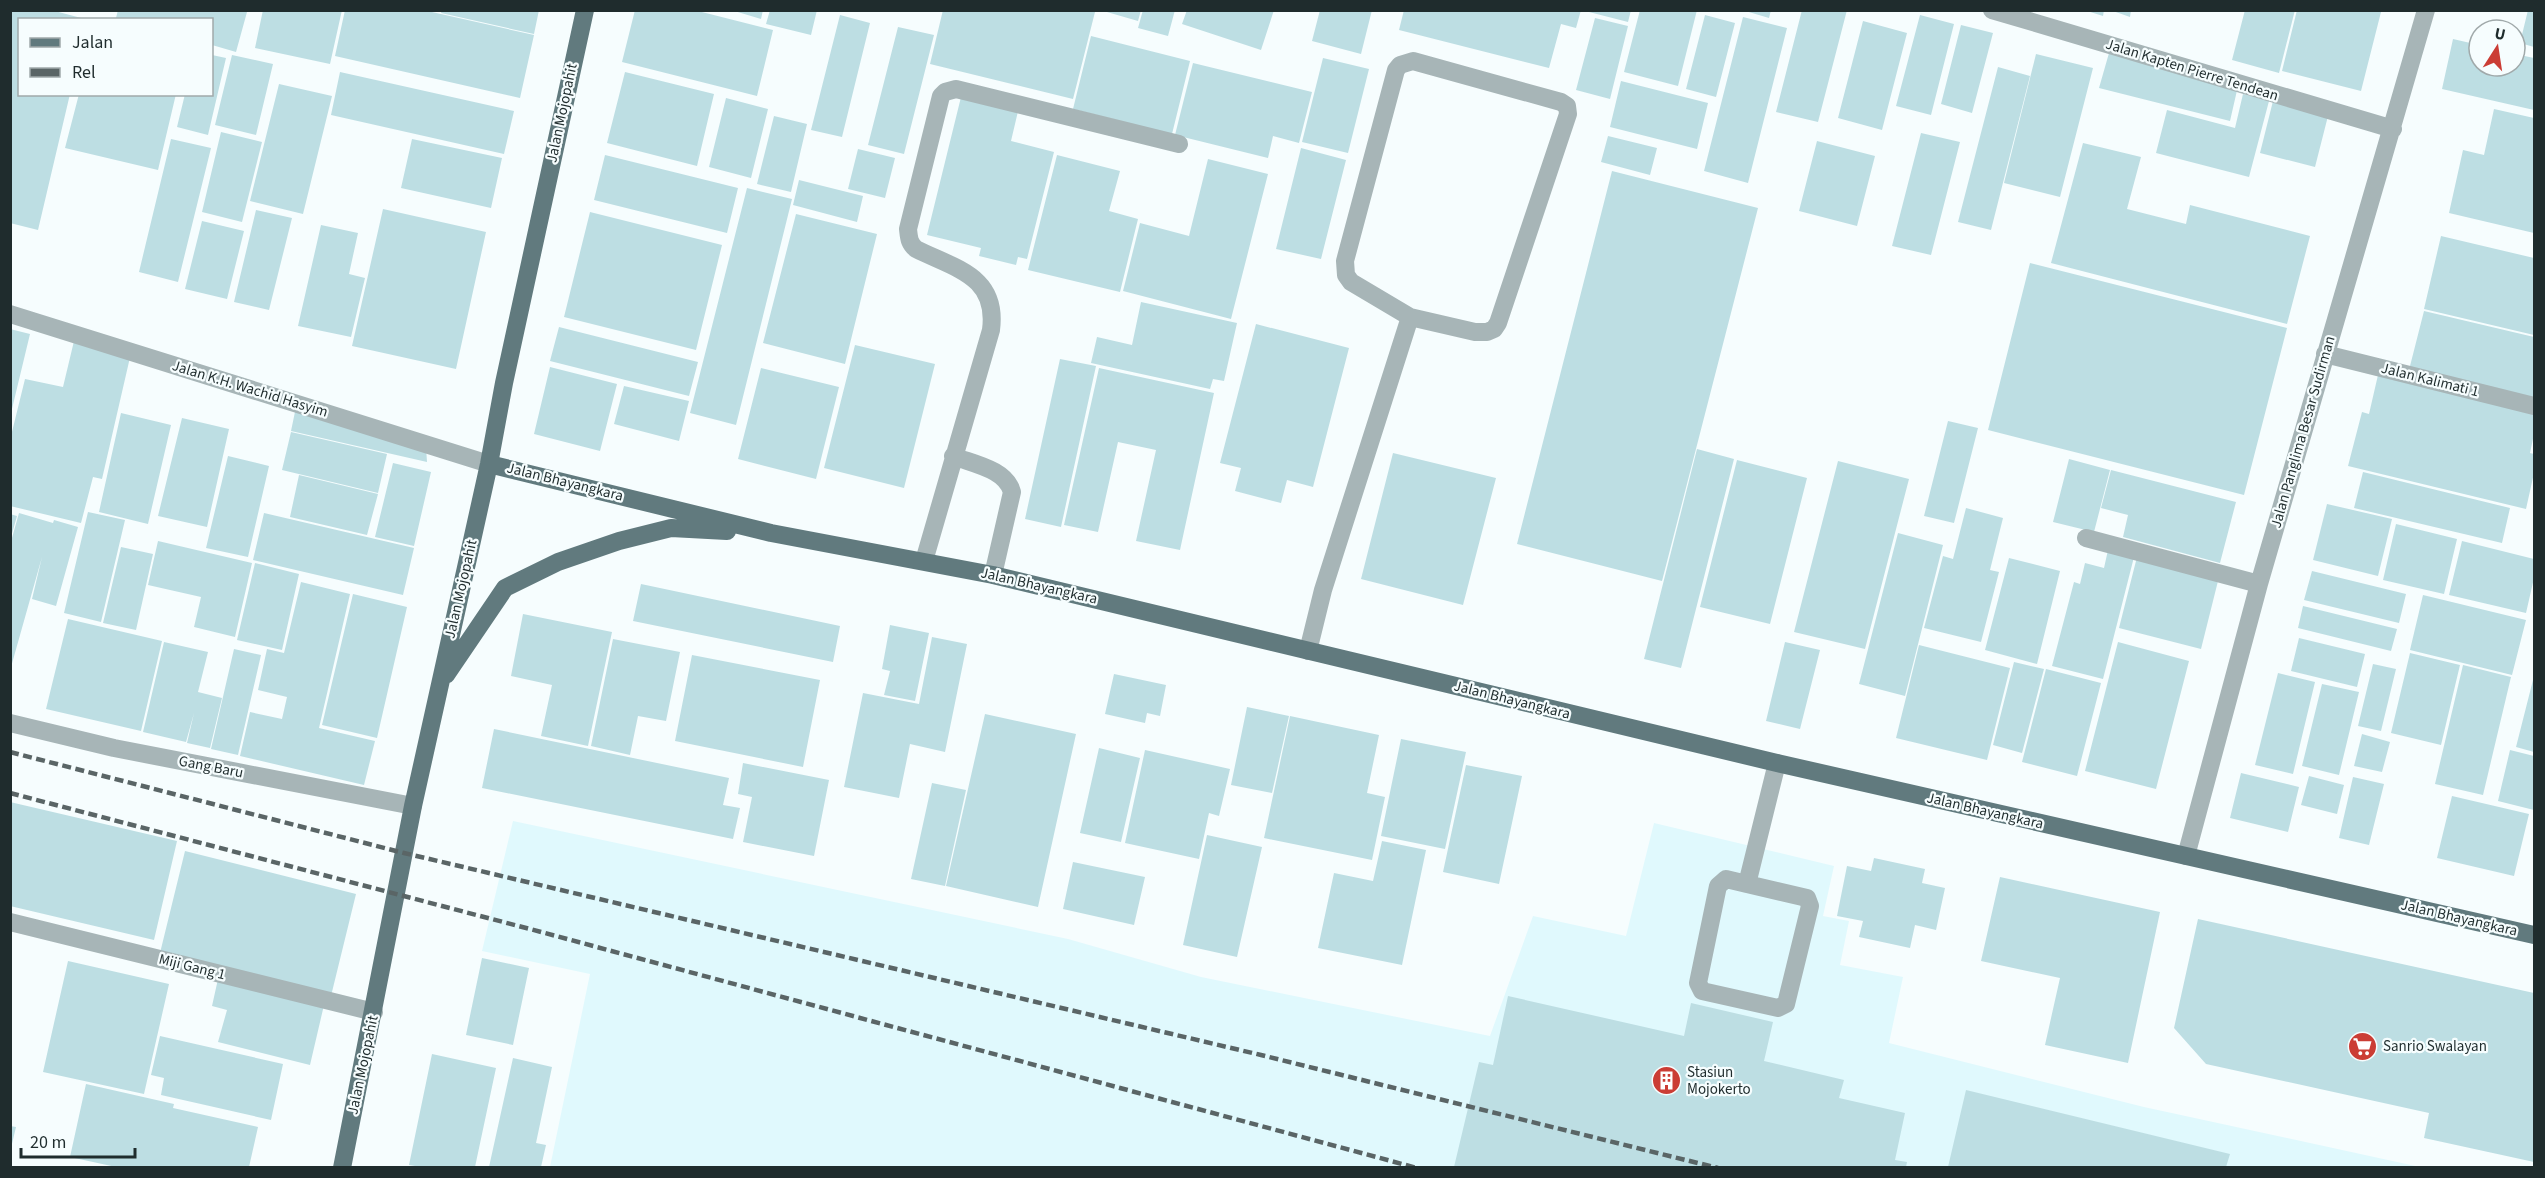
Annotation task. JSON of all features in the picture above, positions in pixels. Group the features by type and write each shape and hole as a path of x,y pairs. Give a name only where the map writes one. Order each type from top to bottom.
{"main road":[{"name":"Jalan Mojopahit","path":"343,1167 413,806 489,464 504,383 585,10"},
{"name":"Jalan Bhayangkara","path":"489,464 771,533 993,575 1777,763 2535,935"},
{"path":"439,684 505,588 558,562 619,541 670,528 771,533"}],"street":[{"name":"Jalan Kapten Pierre Tendean","path":"1992,10 2392,129"},
{"name":"Jalan Panglima Besar Sudirman","path":"2186,856 2259,584 2426,10"},
{"path":"1413,61 1562,102 1567,106 1568,114 1498,323 1494,329 1487,332 1475,332 1410,316 1351,282 1344,267 1396,70 1400,65 1413,61"},
{"path":"924,561 991,330 993,315 991,301 985,289 975,279 910,244 908,229 941,96 945,92 956,89 1179,144"},
{"name":"Jalan K.H. Wachid Hasyim","path":"10,314 489,464"},
{"path":"1308,651 1323,590 1410,316"},
{"name":"Jalan Kalimati 1","path":"2325,354 2535,406"},
{"path":"953,456 1002,476 1009,482 1011,492 993,575"},
{"path":"2086,538 2259,584"},
{"name":"Gang Baru","path":"10,723 114,748 413,806"},
{"path":"1747,884 1777,763"},
{"path":"1726,879 1747,884 1807,898 1810,906 1786,1004 1778,1008 1702,992 1698,984 1718,886 1726,879"},
{"name":"Miji Gang 1","path":"10,922 374,1012"}],"shaded area":[{"name":"Stasiun Mojokerto","path":"513,821 1068,939 1201,977 1490,1036 1533,916 1626,936 1654,823 1834,866 1823,916 1849,921 1840,965 1903,977 1889,1043 2144,1107 2420,1167 550,1167 590,974 482,951"}],"building":[{"path":"10,10 51,10 81,18 18,18 18,96 70,96 38,230 10,223"},
{"path":"118,10 243,10 247,12 236,52 213,45 213,18 116,18"},
{"path":"263,10 342,10 330,64 255,48"},
{"path":"345,10 423,10 534,35 520,98 335,56"},
{"path":"442,10 539,10 534,34 441,13"},
{"path":"635,10 694,10 773,30 757,96 622,62"},
{"path":"731,10 763,10 761,19"},
{"path":"770,10 817,10 811,35 766,24"},
{"path":"943,10 1095,12 1073,99 930,64"},
{"path":"1100,10 1141,10 1138,21"},
{"path":"1143,10 1175,10 1168,36 1138,28"},
{"path":"1187,10 1274,10 1261,50 1182,24"},
{"path":"1320,10 1372,10 1361,54 1312,41"},
{"path":"1404,10 1581,10 1576,28 1561,24 1549,68 1399,30"},
{"path":"1590,10 1631,10 1628,22 1589,12"},
{"path":"1640,10 1697,10 1678,86 1624,72"},
{"path":"1742,10 1771,10 1769,18"},
{"path":"1802,10 1847,10 1818,122 1776,112"},
{"path":"2084,10 2104,10 2103,16"},
{"path":"2110,10 2131,10 2130,17"},
{"path":"2245,10 2295,10 2279,73 2232,60"},
{"path":"2297,10 2381,12 2361,91 2282,71"},
{"path":"2528,10 2534,10 2534,47 2527,45"},
{"path":"840,15 870,23 842,137 811,130"},
{"path":"1705,15 1735,23 1716,97 1686,89"},
{"path":"1920,15 1954,24 1931,115 1896,106"},
{"path":"1743,17 1787,28 1748,183 1704,171"},
{"path":"1595,18 1628,26 1610,99 1576,90"},
{"path":"1863,21 1907,33 1882,130 1838,118"},
{"path":"1961,25 1993,33 1972,113 1941,104"},
{"path":"898,27 934,35 904,154 868,145"},
{"path":"1091,36 1190,61 1172,134 1073,109"},
{"path":"2453,39 2467,42 2467,78 2527,78 2527,57 2534,58 2534,110 2442,89"},
{"path":"2109,53 2238,86 2230,121 2099,88"},
{"path":"2036,54 2093,68 2060,197 2004,183"},
{"path":"213,55 226,58 208,135 177,127 185,96 213,96"},
{"path":"232,55 273,64 256,135 215,125"},
{"path":"1323,58 1369,69 1348,153 1302,142"},
{"path":"1193,63 1312,92 1299,143 1273,136 1268,158 1175,135"},
{"path":"1998,67 2030,76 1991,230 1958,222"},
{"path":"340,72 514,111 504,154 331,115"},
{"path":"625,72 714,94 697,166 607,143"},
{"path":"1621,81 1708,103 1697,149 1610,127"},
{"path":"279,84 332,96 303,214 250,201"},
{"path":"962,93 1019,107 1011,141 1054,152 1027,259 1018,257 1016,265 979,256 981,248 927,235"},
{"path":"2243,94 2269,101 2249,177 2156,153 2167,110 2235,128"},
{"path":"78,96 176,96 158,170 65,148"},
{"path":"726,98 768,109 751,178 709,167"},
{"path":"2273,101 2328,116 2315,167 2260,153"},
{"path":"2494,109 2534,118 2534,233 2449,213 2463,150 2484,155"},
{"path":"774,116 807,124 791,192 757,184"},
{"path":"221,132 262,142 242,222 202,212"},
{"path":"1921,133 1960,142 1931,255 1892,246"},
{"path":"1608,136 1657,148 1650,175 1601,162"},
{"path":"171,139 211,148 178,282 139,272"},
{"path":"412,139 502,158 491,208 401,188"},
{"path":"1817,141 1875,156 1857,226 1799,211"},
{"path":"2083,143 2141,157 2127,209 2186,224 2190,205 2310,236 2287,324 2051,263"},
{"path":"1301,148 1346,160 1321,259 1276,249"},
{"path":"858,149 895,158 885,198 848,189"},
{"path":"605,155 738,188 727,233 594,200"},
{"path":"1057,155 1120,171 1109,211 1138,219 1120,292 1028,270"},
{"path":"1208,159 1268,174 1231,319 1123,291 1140,223 1189,236"},
{"path":"1612,171 1758,208 1662,581 1517,544"},
{"path":"799,180 863,196 857,222 793,205"},
{"path":"747,188 792,199 736,425 690,413"},
{"path":"383,209 486,232 456,369 352,346"},
{"path":"256,210 292,218 269,310 234,302"},
{"path":"590,212 722,245 696,350 564,317"},
{"path":"796,214 877,234 845,364 763,343"},
{"path":"202,221 244,231 227,299 185,289"},
{"path":"321,225 358,233 349,274 365,278 351,337 298,326"},
{"path":"2441,236 2534,258 2534,335 2424,309"},
{"path":"2030,263 2287,328 2244,495 1988,430"},
{"path":"1141,302 1237,323 1224,381 1213,379 1210,389 1091,363 1097,337 1132,345"},
{"path":"2424,311 2534,337 2534,399 2409,370"},
{"path":"1256,324 1349,348 1313,487 1287,480 1281,503 1235,491 1241,468 1220,463"},
{"path":"559,327 698,362 689,396 550,361"},
{"path":"10,329 30,334 11,413 10,413"},
{"path":"74,341 131,353 102,479 93,477 81,523 10,506 10,440 25,379 63,387"},
{"path":"855,345 935,364 904,488 824,468"},
{"path":"1060,359 1096,366 1061,527 1025,519"},
{"path":"550,367 617,384 600,451 534,434"},
{"path":"761,368 839,387 816,479 738,459"},
{"path":"1099,368 1214,393 1180,550 1136,541 1156,450 1118,442 1098,532 1064,525"},
{"path":"2378,375 2534,412 2534,434 2530,453 2534,454 2534,473 2526,509 2348,466 2362,412 2369,414"},
{"path":"624,386 689,401 679,441 614,424"},
{"path":"296,407 426,447 427,462 291,431"},
{"path":"121,413 171,425 148,524 99,512"},
{"path":"182,418 229,429 207,527 158,516"},
{"path":"1948,421 1978,428 1954,523 1924,516"},
{"path":"291,432 387,454 378,493 282,470"},
{"path":"1697,449 1734,459 1681,668 1644,659"},
{"path":"1393,453 1496,478 1463,605 1361,579"},
{"path":"228,456 269,466 248,557 206,548"},
{"path":"2069,459 2110,470 2094,532 2053,522"},
{"path":"1737,460 1807,478 1770,624 1700,607"},
{"path":"1838,461 1909,479 1865,649 1794,632"},
{"path":"393,463 431,472 414,546 375,537"},
{"path":"2111,470 2236,502 2220,563 2123,537 2128,515 2101,508"},
{"path":"2363,472 2510,508 2502,543 2354,508"},
{"path":"299,475 378,494 367,535 290,517"},
{"path":"2327,504 2392,519 2378,576 2313,560"},
{"path":"1966,508 2003,518 1990,570 1999,572 1981,642 1924,628 1943,556 1953,559"},
{"path":"88,512 125,520 101,622 64,613"},
{"path":"19,513 53,523 54,520 78,527 56,606 32,599 42,557 11,667 10,545"},
{"path":"264,513 414,548 403,595 253,560"},
{"path":"10,514 17,516 11,537 10,536"},
{"path":"2396,524 2457,539 2444,594 2383,580"},
{"path":"1898,533 1943,545 1905,696 1859,684"},
{"path":"158,541 252,563 235,637 194,627 201,597 148,585"},
{"path":"2462,541 2534,559 2534,578 2526,613 2449,595"},
{"path":"121,547 153,554 136,630 103,623"},
{"path":"2108,550 2134,557 2103,679 2052,666 2074,582 2080,584 2085,563 2104,568"},
{"path":"2137,557 2219,577 2201,649 2119,628"},
{"path":"2009,558 2060,571 2037,664 1985,650"},
{"path":"255,563 299,574 282,650 237,640"},
{"path":"2312,571 2406,594 2399,623 2304,600"},
{"path":"301,582 350,594 319,728 375,741 364,785 240,756 250,712 282,719 287,697 258,690 267,649 284,653"},
{"path":"641,584 840,626 833,662 633,621"},
{"path":"353,594 407,607 377,738 322,725"},
{"path":"2423,595 2526,620 2512,675 2410,650"},
{"path":"2303,606 2397,629 2391,651 2298,628"},
{"path":"523,614 612,632 588,746 541,736 552,685 511,676"},
{"path":"68,619 162,641 141,731 46,709"},
{"path":"890,625 929,633 915,701 884,695 890,671 882,669"},
{"path":"932,637 967,644 945,752 910,744 899,798 844,787 863,693 919,704"},
{"path":"2299,638 2365,654 2357,687 2291,671"},
{"path":"613,639 680,652 666,721 638,716 630,755 591,746"},
{"path":"164,642 208,652 198,692 222,698 210,748 187,743 194,713 186,742 143,732"},
{"path":"1785,642 1820,650 1800,729 1766,721"},
{"path":"2118,642 2189,661 2156,789 2085,771"},
{"path":"1919,645 2010,668 1987,760 1896,738"},
{"path":"234,649 261,655 238,755 211,749"},
{"path":"2410,653 2460,665 2441,745 2391,733"},
{"path":"692,655 820,680 803,767 675,741"},
{"path":"2014,662 2044,669 2022,753 1993,745"},
{"path":"2373,664 2396,669 2381,731 2358,726"},
{"path":"2463,665 2511,677 2483,795 2435,784"},
{"path":"2046,669 2101,683 2077,776 2022,762"},
{"path":"2278,673 2315,682 2293,774 2255,765"},
{"path":"1114,674 1166,685 1160,716 1147,713 1145,723 1105,714"},
{"path":"2534,676 2534,752 2516,747"},
{"path":"2322,684 2359,692 2339,775 2302,766"},
{"path":"1247,707 1289,716 1272,793 1231,785"},
{"path":"985,714 1076,734 1038,907 946,886"},
{"path":"1290,716 1379,735 1367,793 1385,797 1372,860 1264,838"},
{"path":"494,729 729,778 723,805 740,808 733,839 482,788"},
{"path":"2362,734 2390,742 2382,772 2354,766"},
{"path":"1401,739 1466,752 1445,849 1381,836"},
{"path":"1099,748 1140,758 1121,842 1080,833"},
{"path":"1145,750 1230,769 1219,816 1209,813 1199,859 1125,843"},
{"path":"2510,750 2534,756 2534,810 2498,801"},
{"path":"743,763 829,780 814,856 743,842 752,797 738,794"},
{"path":"1466,765 1522,776 1499,884 1443,872"},
{"path":"2241,773 2299,787 2288,832 2230,818"},
{"path":"2309,776 2344,785 2337,814 2301,805"},
{"path":"2353,777 2384,784 2369,845 2339,838"},
{"path":"932,783 966,790 945,886 911,879"},
{"path":"2452,796 2529,814 2514,876 2437,858"},
{"path":"10,802 177,841 154,940 10,906"},
{"path":"1207,835 1262,847 1237,957 1183,945"},
{"path":"1382,841 1426,850 1402,965 1318,948 1334,873 1373,881"},
{"path":"185,851 356,894 331,996 160,953"},
{"path":"1874,858 1925,869 1922,883 1945,888 1936,930 1915,925 1910,948 1859,937 1863,921 1837,916 1847,866 1871,871"},
{"path":"1073,862 1145,877 1134,925 1063,909"},
{"path":"2000,877 2160,912 2128,1063 2045,1045 2060,978 1981,961"},
{"name":"Sanrio Swalayan","path":"2198,919 2534,993 2534,1162 2424,1138 2429,1113 2206,1064 2174,1028"},
{"path":"482,958 529,968 513,1045 466,1035"},
{"path":"68,961 169,984 144,1094 43,1072"},
{"path":"218,979 324,1005 310,1065 218,1042 227,1010 212,1006"},
{"name":"Stasiun Mojokerto","path":"1508,996 1684,1036 1691,1003 1773,1022 1764,1061 1844,1080 1839,1098 1905,1113 1895,1160 1907,1162 1906,1167 1454,1167 1479,1062 1493,1065"},
{"path":"160,1036 283,1064 271,1120 161,1095 164,1078 151,1075"},
{"path":"432,1054 496,1068 475,1167 409,1165"},
{"path":"513,1058 552,1067 536,1143 546,1145 541,1167 489,1167"},
{"path":"86,1084 174,1104 173,1108 258,1127 249,1167 116,1167 70,1157"},
{"path":"1966,1090 2230,1154 2226,1167 1948,1167"},
{"path":"10,1126 16,1127 11,1148 10,1148"}],"railway":[{"path":"10,752 404,853 1261,1055 1718,1168"},
{"path":"10,793 530,929 1417,1168"}],"place":[{"name":"Sanrio Swalayan","path":"2362,1046"},
{"name":"Stasiun Mojokerto","path":"1666,1081"}]}
